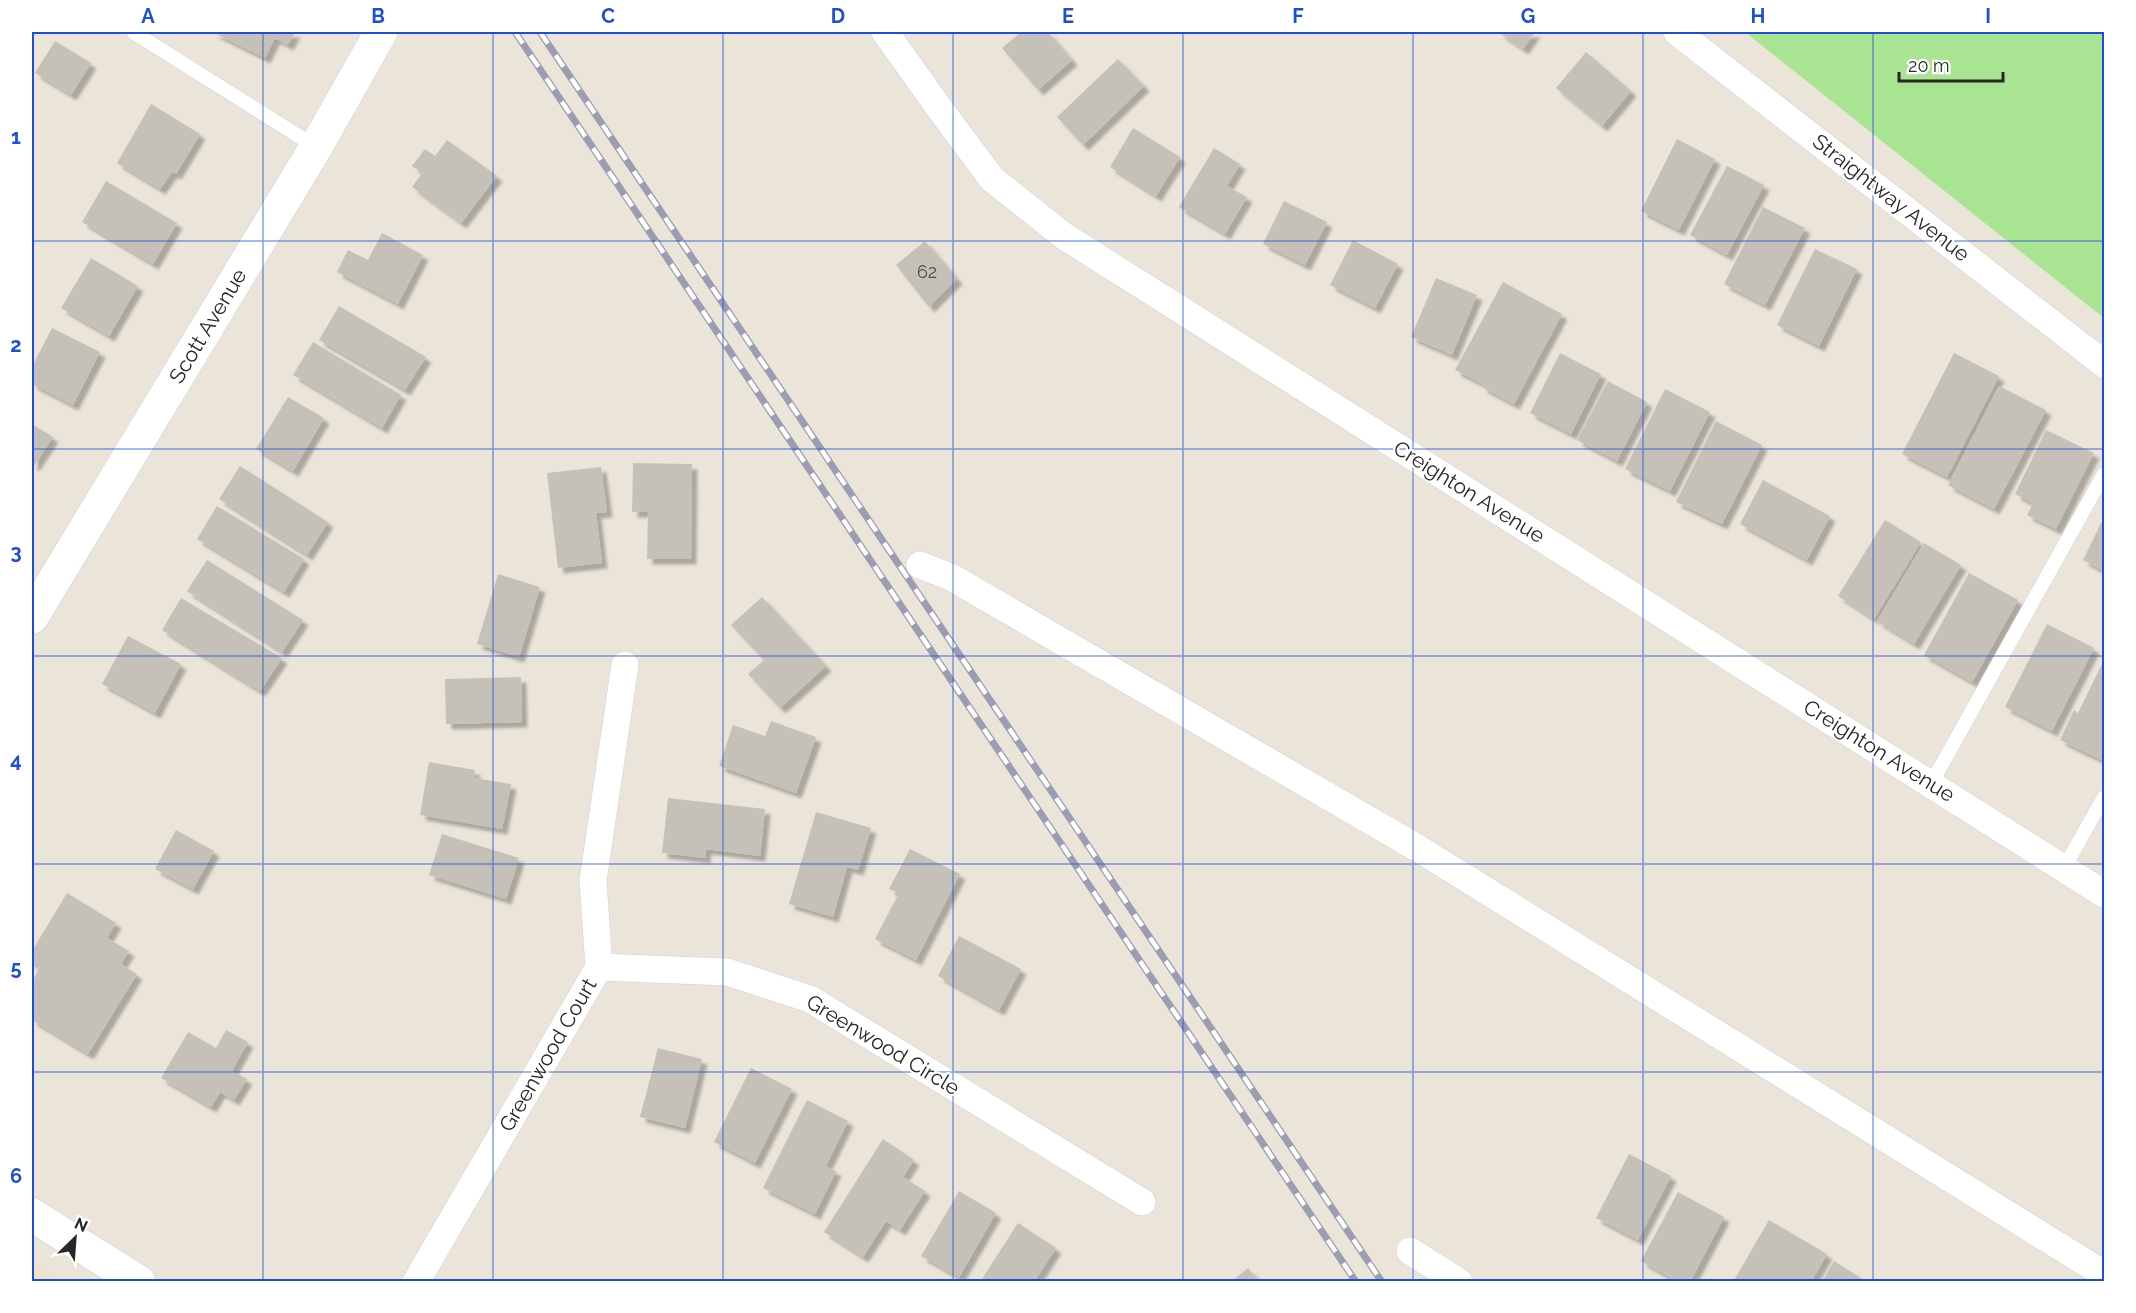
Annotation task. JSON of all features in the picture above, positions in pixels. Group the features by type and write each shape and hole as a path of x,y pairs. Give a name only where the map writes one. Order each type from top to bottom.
{"street":[{"name":"Scott Avenue","path":"32,617 316,147 381,32"},
{"name":"Creighton Avenue","path":"885,32 940,110 993,179 1064,236 2104,894"},
{"name":"Straightway Avenue","path":"1677,32 2104,364"},
{"path":"920,565 951,577 1419,849 2104,1274"},
{"name":"Greenwood Court","path":"416,1281 599,967 593,881 625,665"},
{"name":"Greenwood Circle","path":"599,967 727,972 810,999 1142,1202"},
{"path":"32,1215 140,1281"},
{"path":"1410,1251 1459,1281"}],"lane":[{"path":"133,32 316,147"},
{"path":"1931,784 2104,474"},
{"path":"2064,868 2104,797"}],"shaded area":[{"path":"32,1263 62,1281 32,1281"}],"green space":[{"path":"1745,32 2104,32 2104,318"}],"building":[{"path":"212,32 295,32 288,45 275,38 265,58"},
{"path":"1021,32 1048,32 1072,60 1038,90 1002,48"},
{"path":"1498,32 1535,32 1523,49"},
{"path":"55,41 91,63 71,95 35,73"},
{"path":"1586,52 1631,91 1602,126 1556,88"},
{"path":"1118,59 1144,86 1083,145 1057,117"},
{"path":"151,104 200,134 176,174 172,172 160,189 117,163"},
{"path":"1133,128 1180,157 1156,196 1110,167"},
{"path":"1677,139 1715,159 1679,230 1641,211"},
{"path":"447,140 497,176 461,223 412,187 422,173 412,166 425,149 435,156"},
{"path":"1214,148 1240,164 1227,186 1247,197 1225,234 1179,207"},
{"path":"1727,166 1764,185 1727,255 1690,235"},
{"path":"106,181 177,223 153,264 82,222"},
{"path":"1284,201 1327,222 1305,265 1263,244"},
{"path":"1763,207 1805,228 1765,305 1724,284"},
{"path":"382,233 423,255 398,304 337,272 348,250 368,260"},
{"path":"1353,240 1398,264 1375,308 1330,285"},
{"path":"925,241 957,279 929,307 896,265"},
{"path":"1815,249 1857,269 1819,346 1777,325"},
{"path":"91,258 138,286 109,336 61,308"},
{"path":"1436,278 1477,295 1452,355 1411,337"},
{"path":"1503,282 1562,314 1514,404 1482,387 1483,384 1455,370"},
{"path":"339,306 426,357 405,390 319,340"},
{"path":"52,328 100,352 73,405 32,384 32,367"},
{"path":"313,342 401,395 382,428 293,375"},
{"path":"1560,353 1601,374 1571,434 1530,413"},
{"path":"1954,353 1999,376 1947,477 1902,454"},
{"path":"1608,381 1647,402 1617,461 1577,440"},
{"path":"1999,386 2046,410 1994,509 1948,485"},
{"path":"1665,389 1710,412 1670,491 1625,469"},
{"path":"288,397 324,418 293,471 256,449"},
{"path":"1716,421 1762,445 1722,524 1676,502"},
{"path":"32,424 53,437 34,466 32,464"},
{"path":"2046,430 2094,453 2056,529 2027,515 2033,503 2015,494"},
{"path":"633,463 692,464 691,559 647,559 648,512 632,512"},
{"path":"240,466 328,522 307,555 219,499"},
{"path":"601,467 607,512 596,513 602,563 558,568 547,473"},
{"path":"1763,480 1830,516 1807,560 1740,524"},
{"path":"217,506 304,559 284,592 197,539"},
{"path":"2104,517 2104,571 2083,560"},
{"path":"1885,520 1921,542 1874,619 1838,596"},
{"path":"1924,543 1961,565 1914,644 1877,621"},
{"path":"207,560 303,620 282,652 187,591"},
{"path":"1969,573 2018,600 1972,682 1924,655"},
{"path":"498,574 540,587 519,657 477,644"},
{"path":"762,597 826,666 780,708 748,674 764,660 731,625"},
{"path":"181,598 282,658 260,691 162,630"},
{"path":"2047,624 2094,648 2052,731 2005,707"},
{"path":"128,636 181,664 155,713 102,684"},
{"path":"2102,664 2104,665 2104,761 2060,740 2074,710 2078,713"},
{"path":"521,677 522,722 446,724 445,679"},
{"path":"771,721 816,737 796,793 719,766 733,725 765,736"},
{"path":"429,762 475,770 474,778 511,784 502,829 420,815"},
{"path":"668,798 765,809 760,856 706,849 705,858 662,853"},
{"path":"816,812 871,828 858,870 847,867 833,917 789,904"},
{"path":"176,830 214,851 193,889 155,869"},
{"path":"442,834 519,858 506,899 429,875"},
{"path":"910,849 960,874 916,960 875,939 899,893 889,889"},
{"path":"67,893 116,923 107,938 129,951 121,964 137,974 88,1054 32,1020 32,979 39,970 32,965 32,951"},
{"path":"959,936 1021,969 999,1010 938,976"},
{"path":"226,1030 248,1042 232,1071 247,1079 234,1100 220,1092 211,1107 161,1078 188,1032 216,1048"},
{"path":"658,1048 702,1059 685,1128 640,1117"},
{"path":"751,1068 792,1089 755,1163 714,1142"},
{"path":"807,1100 848,1121 826,1166 836,1171 815,1214 763,1188"},
{"path":"883,1139 914,1160 903,1177 925,1191 900,1230 886,1221 863,1257 824,1232"},
{"path":"1629,1154 1671,1176 1638,1240 1596,1218"},
{"path":"959,1191 996,1213 959,1277 921,1256"},
{"path":"1678,1192 1724,1217 1690,1282 1679,1282 1641,1261"},
{"path":"1769,1220 1827,1254 1811,1282 1733,1282"},
{"path":"1018,1223 1056,1248 1034,1282 980,1282"},
{"path":"1834,1261 1867,1282 1822,1282"},
{"path":"1248,1268 1259,1282 1231,1282"}],"railway":[{"path":"515,32 1356,1282"},
{"path":"540,32 1382,1282"}]}
